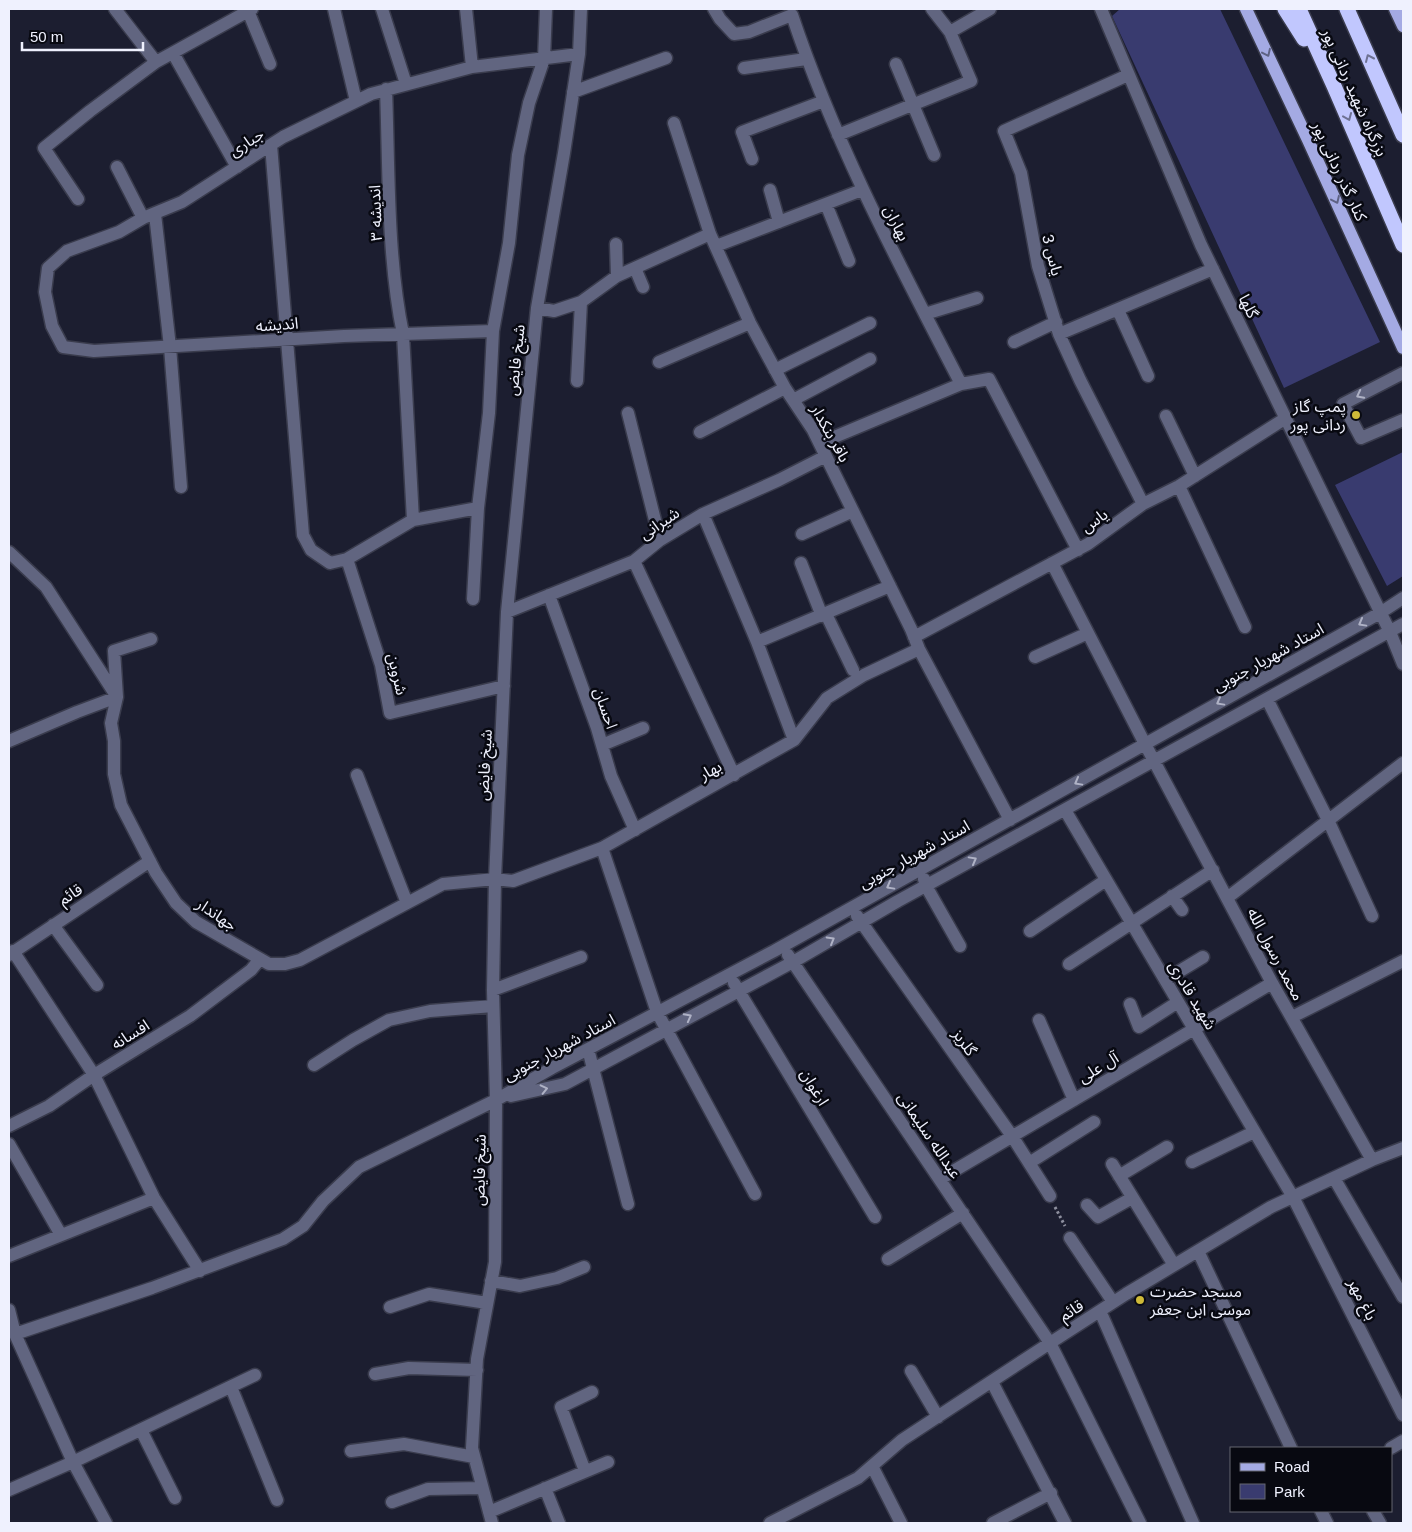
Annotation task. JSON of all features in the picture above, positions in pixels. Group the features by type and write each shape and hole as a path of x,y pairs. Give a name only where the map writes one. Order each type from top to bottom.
{"highway":[{"path":"1285,9 1334,86"},
{"name":"بزرگراه شهید ردانی پور","path":"1299,9 1403,245"},
{"name":"بزرگراه شهید ردانی پور","path":"1346,9 1403,135"}],"main road":[{"name":"کنار گذر ردانی پور","path":"1246,9 1403,348"},
{"path":"1395,9 1403,26"}],"street":[{"path":"115,9 156,62"},
{"path":"334,9 356,101"},
{"path":"382,9 406,84"},
{"path":"466,9 472,66"},
{"name":"شیخ فایض","path":"472,599 478,508 489,413 492,331 509,243 518,155 529,103 544,59 546,9"},
{"name":"شیخ فایض","path":"490,1518 472,1448 477,1370 495,1262 496,1100 492,990 507,612 537,308 579,54 581,9"},
{"name":"بهاران","path":"714,9 720,19 734,34 749,32 792,15 806,59 862,190 961,384"},
{"path":"838,135 971,81 950,32 932,9"},
{"path":"950,32 990,9"},
{"name":"گلها","path":"1101,9 1213,269 1390,632 1403,664"},
{"path":"78,199 44,148 156,62 250,10 270,64"},
{"path":"173,53 237,167"},
{"name":"جباری","path":"63,347 52,326 45,292 48,268 67,251 119,232 149,216 182,202 283,137 371,94 472,66 579,54"},
{"path":"573,92 666,58"},
{"path":"744,68 806,59"},
{"path":"896,64 934,155"},
{"name":"یاس 3","path":"1128,75 1004,131 1021,173 1038,266 1060,334 1080,380 1143,504"},
{"name":"اندیشه ۳","path":"386,89 392,251 397,307 403,334 412,520"},
{"path":"752,159 742,132 824,101"},
{"name":"باقر بنکدار","path":"674,123 710,234 750,323 785,388 820,443 919,650 1010,820"},
{"path":"271,145 304,535 311,550 330,563 347,559 412,520 478,508"},
{"path":"117,167 149,216 170,347 180,487"},
{"path":"770,190 779,222"},
{"path":"716,246 862,190"},
{"path":"826,204 849,261"},
{"path":"537,308 554,311 581,302 617,276 710,234"},
{"path":"616,244 617,276"},
{"path":"635,268 643,287"},
{"path":"1060,334 1213,269"},
{"path":"925,314 977,298"},
{"path":"576,381 581,302"},
{"path":"1118,310 1148,376"},
{"path":"1014,342 1056,322"},
{"path":"659,362 750,323"},
{"path":"775,370 870,323"},
{"name":"اندیشه","path":"63,347 94,351 492,331"},
{"path":"793,400 870,359"},
{"path":"1403,373 1343,404 1361,438 1403,420"},
{"path":"820,443 961,384 989,379 1078,550"},
{"path":"700,432 785,388"},
{"path":"628,414 660,540"},
{"path":"1166,416 1194,476"},
{"name":"یاس","path":"914,637 1078,550 1143,504 1179,486 1286,418"},
{"name":"شیرانی","path":"507,612 634,561 660,540 704,514 826,456"},
{"path":"1179,486 1245,627"},
{"path":"802,534 853,511"},
{"path":"704,514 758,642 794,740"},
{"path":"9,552 46,587 116,697 9,741"},
{"name":"شروین","path":"347,559 381,665 390,713 504,686"},
{"path":"634,561 734,775"},
{"path":"801,563 824,615 853,670"},
{"name":"محمد رسول الله","path":"1052,563 1145,744 1272,983 1372,1160"},
{"path":"758,642 890,586"},
{"name":"احسان","path":"549,595 602,745 611,776 635,830"},
{"name":"استاد شهریار جنوبی","path":"496,1100 852,908 1380,613 1403,598"},
{"name":"استاد شهریار جنوبی","path":"496,1100 565,1084 793,962 926,886 1403,624"},
{"path":"1035,657 1088,633"},
{"name":"جهاندار","path":"151,639 114,652 116,697 111,723 114,741 114,774 121,805 150,861 176,903 196,922 269,964 284,964 300,960 443,884 495,879"},
{"name":"بهار","path":"495,879 513,881 602,848 794,740 828,698 864,675 919,650"},
{"path":"1267,700 1328,820 1372,916"},
{"path":"602,745 643,728"},
{"path":"1228,898 1403,763"},
{"path":"357,775 407,903"},
{"name":"شهید قادری","path":"1065,810 1293,1197"},
{"path":"602,848 657,1012 755,1194"},
{"name":"قائم","path":"11,953 150,861"},
{"path":"921,869 926,886 960,946"},
{"path":"1069,964 1213,870"},
{"path":"1030,931 1106,880"},
{"path":"1172,896 1182,910"},
{"name":"گلریز","path":"852,908 1012,1136 1050,1196"},
{"path":"53,925 97,985"},
{"name":"عبدالله سلیمانی","path":"783,946 1050,1343 1140,1523"},
{"path":"11,953 94,1076 154,1198 200,1271"},
{"path":"492,990 581,957"},
{"path":"1164,980 1203,957"},
{"name":"افسانه","path":"9,1126 49,1106 190,1016 251,970 260,959"},
{"path":"1292,1017 1403,961"},
{"name":"ارغوان","path":"729,975 875,1217"},
{"name":"آل علی","path":"940,1179 1272,983"},
{"path":"1130,1004 1139,1027 1178,1002"},
{"path":"314,1065 389,1020 430,1011 493,1006"},
{"path":"1039,1020 1074,1100"},
{"path":"588,1049 628,1204"},
{"path":"15,1334 200,1271 283,1238 303,1226 323,1201 359,1167 496,1100"},
{"path":"1029,1163 1094,1122"},
{"path":"1192,1162 1254,1132"},
{"path":"9,1144 61,1235"},
{"path":"1119,1176 1167,1147"},
{"name":"قائم","path":"770,1523 858,1478 902,1440 1114,1302 1198,1251 1271,1208 1372,1160 1403,1148"},
{"path":"1112,1164 1174,1266"},
{"path":"1334,1178 1403,1297"},
{"name":"باغ مهر","path":"1293,1197 1403,1415"},
{"path":"9,1256 154,1198"},
{"path":"1087,1205 1098,1217 1132,1198"},
{"path":"888,1259 963,1213"},
{"path":"1070,1238 1114,1302"},
{"path":"1198,1251 1291,1447"},
{"path":"491,1281 520,1286 556,1278 584,1267"},
{"path":"390,1307 429,1294 487,1303"},
{"path":"9,1310 15,1334 73,1462 106,1523"},
{"path":"1100,1311 1193,1523"},
{"path":"375,1374 409,1368 477,1370"},
{"path":"911,1371 938,1417"},
{"path":"9,1490 73,1462 255,1375"},
{"path":"992,1382 1065,1523"},
{"path":"231,1387 277,1500"},
{"path":"585,1471 561,1407 592,1392"},
{"path":"141,1430 175,1498"},
{"path":"1392,1447 1403,1441"},
{"path":"351,1451 404,1444 474,1457"},
{"path":"490,1518 545,1488 608,1462"},
{"path":"872,1466 901,1523"},
{"path":"392,1502 428,1489 482,1488"},
{"path":"545,1488 558,1523"},
{"path":"993,1523 1051,1494"},
{"path":"1374,1512 1380,1523"}],"path":[{"path":"1050,1196 1070,1238"}],"green space":[{"path":"1120,9 1220,9 1380,342 1284,388 1112,16"},
{"path":"1403,452 1403,576 1387,586 1335,485"}],"place":[{"name":"پمپ گاز ردانی پور","path":"1356,415"},
{"name":"مسجد حضرت موسی ابن جعفر","path":"1140,1300"}]}
